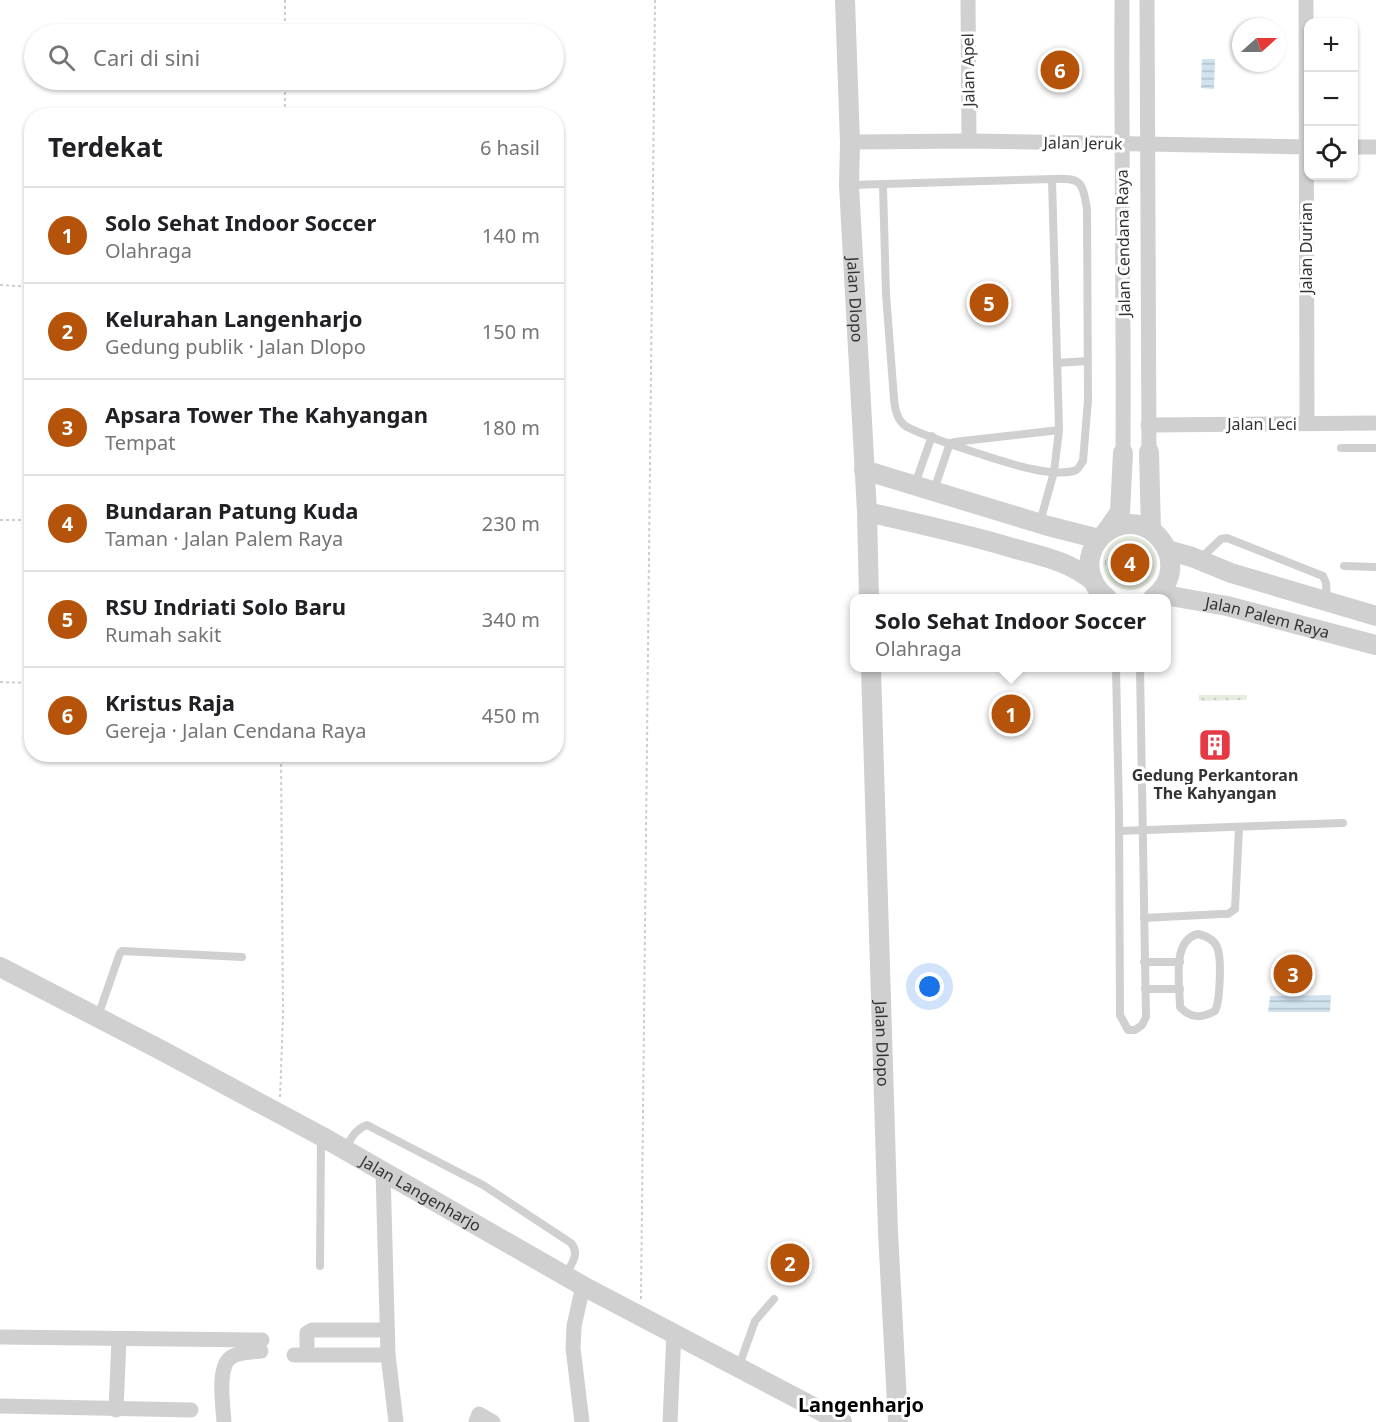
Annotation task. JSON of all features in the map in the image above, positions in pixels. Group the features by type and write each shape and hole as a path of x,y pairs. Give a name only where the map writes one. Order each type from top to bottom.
{"street":[{"name":"Jalan Dlopo","path":"845,0 850,142 849,185 867,512 869,594"},
{"name":"Jalan Apel","path":"968,0 969,141"},
{"name":"Jalan Cendana Raya","path":"1122,0 1123,451"},
{"name":"Jalan Cendana Raya","path":"1147,0 1149,450"},
{"name":"Jalan Durian","path":"1306,0 1307,126"},
{"name":"Jalan Jeruk","path":"857,142 969,141 1304,147"},
{"path":"1358,147 1376,147"},
{"name":"Jalan Durian","path":"1307,180 1307,423"},
{"name":"Jalan Leci","path":"1148,424 1376,423"},
{"path":"1149,450 1151,530"},
{"path":"1103,594 1093,581 1090,559 1093,548 1120,512 1123,451"},
{"path":"864,470 1039,523 1103,536 1115,528 1133,525 1151,530 1161,539 1167,550 1170,568 1165,586 1158,594"},
{"path":"963,534 969,502"},
{"path":"867,512 963,534 1060,561 1078,569 1093,581"},
{"name":"Jalan Palem Raya","path":"1167,550 1231,573 1376,616"},
{"path":"1294,625 1304,595"},
{"name":"Jalan Palem Raya","path":"1171,598 1227,606 1376,645"},
{"name":"Jalan Dlopo","path":"871,672 888,1232 898,1422"},
{"name":"Jalan Langenharjo","path":"0,967 321,1136 583,1286 842,1422"},
{"path":"383,1171 388,1355 396,1422"},
{"path":"582,1422 573,1348 574,1326 583,1286"},
{"path":"387,1330 318,1322 307,1333 301,1351 388,1355"},
{"path":"670,1422 674,1332"},
{"path":"0,1337 262,1346 233,1356 227,1360 222,1369 224,1422"},
{"path":"116,1410 119,1340"},
{"path":"0,1406 183,1414"},
{"path":"474,1415 493,1422"}],"lane":[{"path":"849,185 883,186 1052,179 1072,179 1081,185 1087,209 1088,400 1083,461 1079,468 1074,471 1054,472 1032,469 950,443 903,425 896,415 889,338 883,186"},
{"path":"1039,523 1054,472 1059,430 1052,179"},
{"path":"1057,363 1087,361"},
{"path":"950,443 1059,430"},
{"path":"924,488 932,436"},
{"path":"924,488 950,443"},
{"path":"1341,448 1376,448"},
{"path":"1199,560 1221,539 1227,538 1323,576 1328,602"},
{"path":"1344,566 1376,567"},
{"path":"1116,672 1120,1015 1128,1029 1134,1030 1142,1025 1146,1017 1140,672"},
{"path":"1119,831 1343,823"},
{"path":"1144,918 1228,914 1235,909 1239,828"},
{"path":"1198,934 1213,940 1218,949 1219,1004 1215,1011 1200,1017 1186,1014 1180,1007 1180,962 1180,951 1190,936 1198,934"},
{"path":"97,1018 122,951 242,957"},
{"path":"1144,962 1180,962"},
{"path":"1145,989 1180,988"},
{"path":"345,1150 355,1132 367,1125 483,1185 572,1243 576,1256 565,1276"},
{"path":"321,1136 321,1266"},
{"path":"738,1368 755,1322 774,1299"}],"path":[{"path":"285,0 285,24"},
{"path":"641,1317 655,0"},
{"path":"285,90 285,108"},
{"path":"0,285 24,286"},
{"path":"0,520 24,520"},
{"path":"0,682 24,683"},
{"path":"279,1114 283,1016 281,762"}],"green space":[{"path":"1125,536 1135,536 1145,540 1153,548 1157,563 1153,578 1145,586 1135,590 1125,590 1115,586 1107,578 1103,568 1103,558 1107,548 1115,540"},
{"path":"1199,695 1247,695 1247,700 1199,701"}],"water":[{"path":"1202,59 1215,59 1214,89 1201,88"},
{"path":"1331,995 1330,1012 1268,1012 1270,996"}],"place":[{"name":"Kristus Raja","path":"1060,70"},
{"name":"RSU Indriati Solo Baru","path":"989,303"},
{"name":"Bundaran Patung Kuda","path":"1130,563"},
{"name":"Solo Sehat Indoor Soccer","path":"1011,714"},
{"name":"Gedung Perkantoran The Kahyangan","path":"1215,745"},
{"name":"Apsara Tower The Kahyangan","path":"1293,974"},
{"name":"Kelurahan Langenharjo","path":"790,1263"}],"district":[{"name":"Langenharjo","path":"861,1405"}]}
